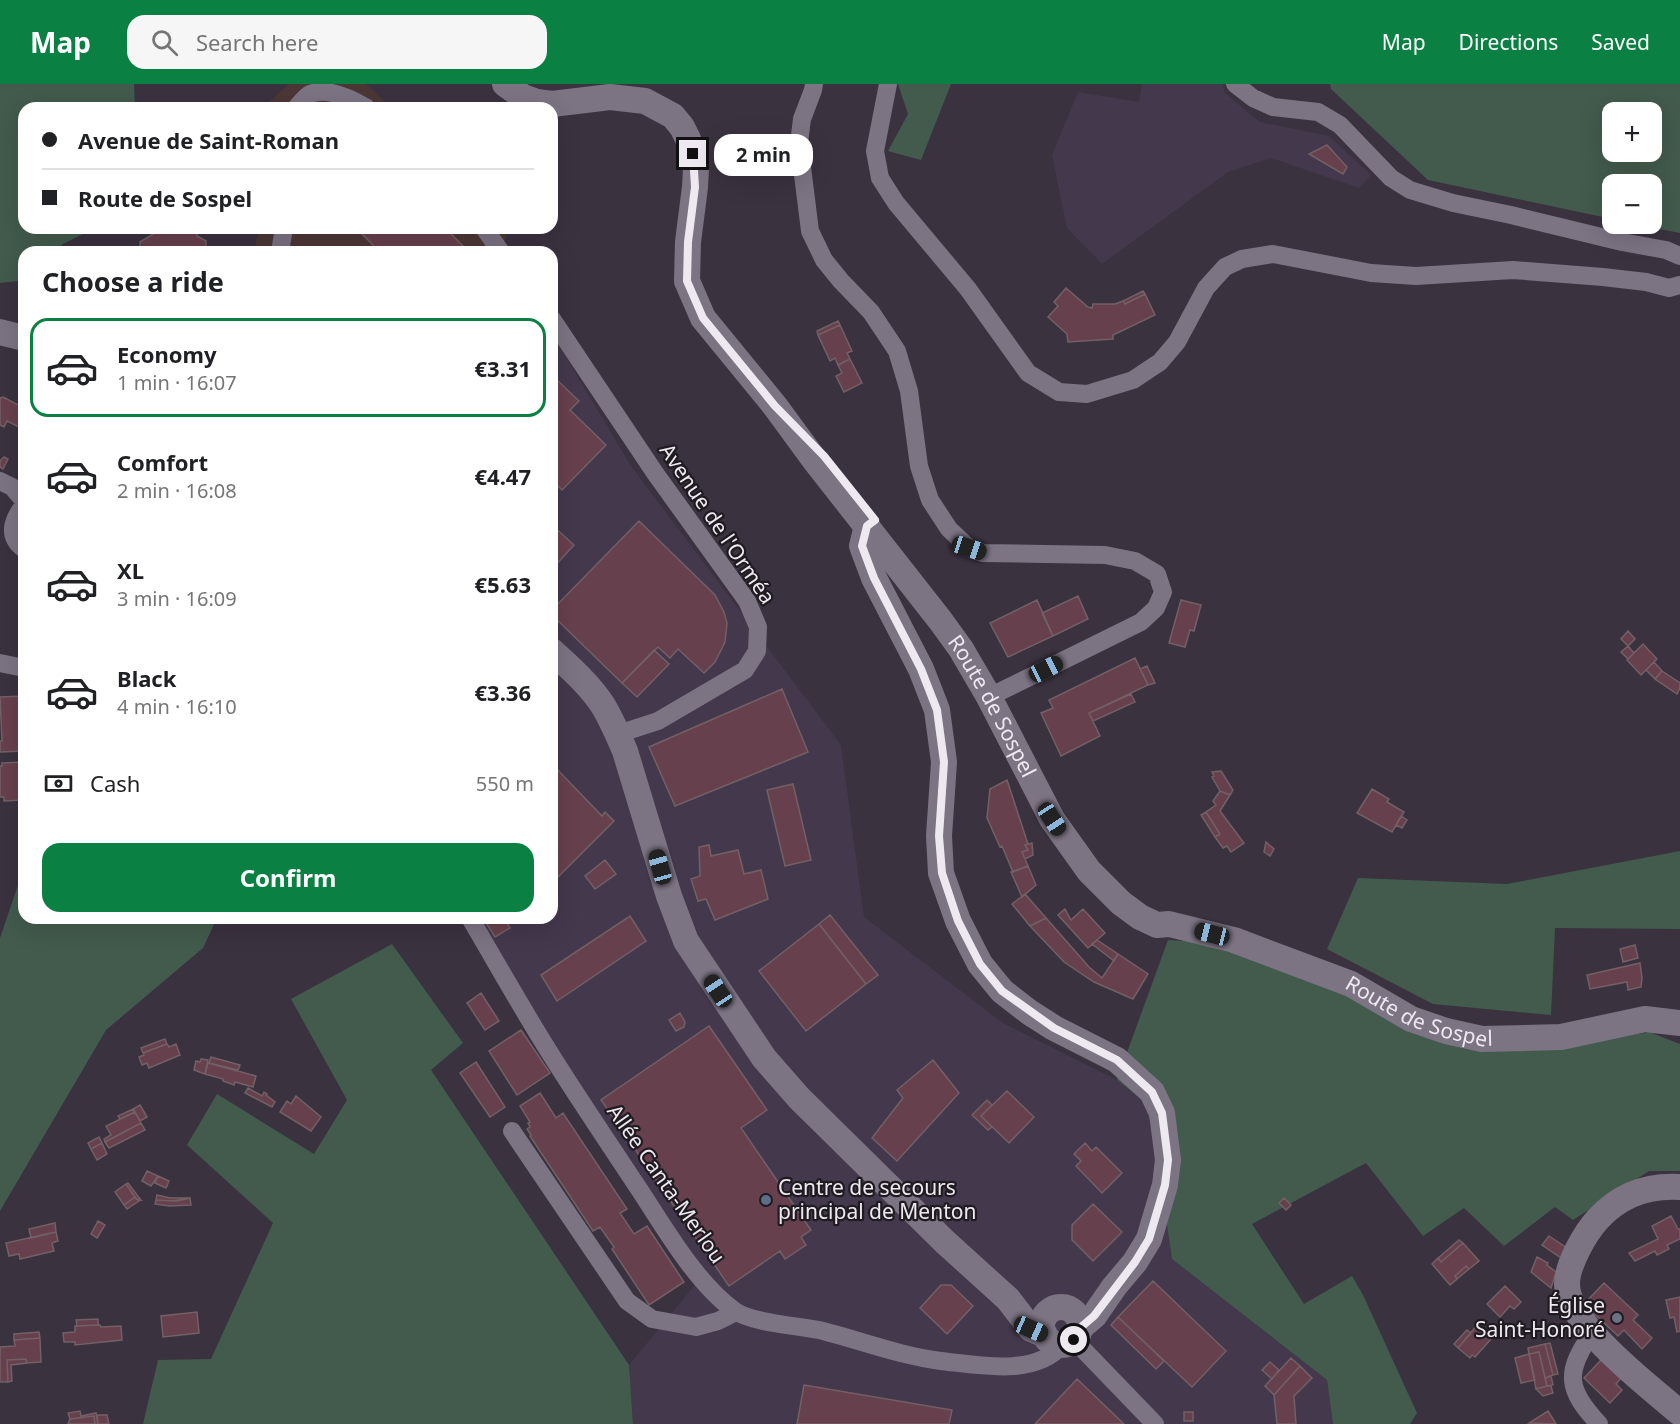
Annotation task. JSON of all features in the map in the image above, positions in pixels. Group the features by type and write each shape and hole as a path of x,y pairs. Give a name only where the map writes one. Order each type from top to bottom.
{"main road":[{"name":"Route de Sospel","path":"505,84 523,97 537,102"},
{"name":"Route de Sospel","path":"558,104 626,97 645,101 673,116 688,139 696,169 688,242 687,281 703,318 775,406 816,462 871,523 994,695 1052,819 1089,871 1121,903 1140,917 1157,924 1169,924 1234,940 1351,984 1411,1019 1446,1031 1482,1039 1561,1037 1645,1019 1680,1023"},
{"path":"0,332 18,336"},
{"path":"558,657 601,702 618,734 669,896 686,941 764,1058 799,1098 945,1242 1008,1299 1063,1328 1114,1287 1135,1262 1149,1239 1165,1185 1168,1160 1162,1113 1152,1092 1117,1060 1054,1028 1002,991 980,964 958,921 942,873 939,836 944,762 937,710 921,669 874,578 862,546 871,523"},
{"path":"1680,1187 1669,1186 1634,1192 1609,1207 1590,1227 1574,1258 1567,1284 1576,1313 1592,1333 1680,1413"}],"street":[{"path":"814,84 802,119 799,143 810,231 824,260 871,312 897,351 909,391 923,477 930,500 950,529 969,548 983,553 1105,555 1135,561 1156,574 1163,592 1156,608 1141,622 994,695"},
{"path":"888,84 875,151 880,178 896,203 968,289 1028,373 1059,392 1087,394 1133,380 1160,362 1177,342 1206,288 1225,267 1242,259 1273,254 1371,273 1416,276 1513,270 1646,282 1669,288 1680,285"},
{"path":"1235,84 1253,98 1273,107 1317,112 1340,125 1391,178 1410,190 1453,203 1680,255"},
{"path":"302,102 309,94 327,92 357,102"},
{"name":"Avenue de l'Orméa","path":"558,328 655,473 747,601 758,627 757,651 745,670 658,721 618,734"},
{"path":"0,481 18,494"},
{"path":"18,513 14,519 13,534 18,543"},
{"path":"0,663 18,667"},
{"name":"Allée Canta-Merlou","path":"474,924 548,1050 686,1260 736,1312 772,1323 822,1331 932,1359 1003,1366 1023,1364 1033,1348 1063,1328"},
{"path":"512,1131 627,1301 652,1319 696,1327 718,1321 736,1312"},
{"path":"1063,1328 1155,1424"},
{"path":"1592,1333 1579,1352 1573,1369 1572,1388 1586,1411 1599,1424"}],"shaded area":[{"path":"289,84 366,84 386,102 270,102"},
{"path":"1142,84 1223,84 1225,93 1260,122 1329,136 1371,175 1359,188 1271,158 1228,172 1102,264 1067,228 1052,155 1078,92 1139,102"},
{"path":"257,234 507,235 502,246 255,246"},
{"path":"558,344 631,466 841,745 864,917 1003,1023 1117,1080 1144,1101 1151,1072 1172,1259 1327,1380 1333,1424 633,1424 629,1365 704,1274 470,924 558,924"}],"green space":[{"path":"0,84 134,84 135,102 18,102 18,234 83,234 60,246 18,246 18,281 0,283"},
{"path":"898,84 951,84 921,160 888,151 908,114"},
{"path":"1330,84 1680,84 1680,233 1662,230 1662,174 1602,174 1602,217 1428,180 1331,89"},
{"path":"1680,851 1680,929 1555,928 1551,1015 1433,1004 1327,949 1358,878 1507,884"},
{"path":"18,885 18,924 214,924 203,948 106,1030 0,1211 0,938"},
{"path":"1168,940 1201,942 1342,991 1412,1030 1563,1047 1649,1032 1680,1044 1680,1171 1649,1171 1573,1220 1555,1207 1504,1246 1464,1208 1423,1236 1366,1163 1252,1224 1304,1304 1352,1276 1417,1413 1410,1424 1333,1424 1327,1380 1172,1259 1154,1134 1144,1101 1117,1080"},
{"path":"392,944 463,1043 431,1070 629,1365 633,1424 143,1424 158,1360 211,1359 273,1223 187,1145 217,1094 314,1154 347,1100 291,999"}],"building":[{"path":"1327,145 1347,167 1343,174 1309,154"},
{"path":"153,234 197,234 206,241 206,246 140,246 140,242"},
{"path":"362,234 451,234 463,246 374,246"},
{"path":"1066,288 1092,308 1093,304 1115,304 1123,301 1125,304 1145,294 1155,315 1113,335 1113,339 1068,342 1067,334 1048,317 1058,306 1054,302"},
{"path":"1143,291 1145,294 1125,304 1123,301"},
{"path":"838,321 840,325 818,335 817,331"},
{"path":"840,325 852,351 847,353 850,359 838,365 835,358 830,361 818,335"},
{"path":"850,359 862,383 844,392 836,376 842,373 838,365"},
{"path":"558,381 579,401 570,410 606,445 562,490 558,486"},
{"path":"3,397 18,405 18,426 7,421 4,427 0,425 0,398"},
{"path":"4,457 8,459 3,469 0,467 0,461"},
{"path":"639,521 715,595 727,623 725,642 715,662 704,673 678,649 670,658 658,647 622,683 558,621 558,604"},
{"path":"558,530 574,545 558,562"},
{"path":"1078,596 1088,619 1053,636 1042,613"},
{"path":"1037,600 1053,636 1008,657 990,623"},
{"path":"1181,600 1201,605 1194,631 1190,630 1185,647 1169,643"},
{"path":"1628,631 1635,639 1628,646 1621,639"},
{"path":"1643,644 1657,659 1641,675 1627,660"},
{"path":"1628,646 1634,653 1628,659 1621,652"},
{"path":"654,650 669,664 637,697 622,683"},
{"path":"1135,658 1148,685 1089,713 1100,736 1061,756 1041,713 1053,708 1049,700"},
{"path":"1654,662 1662,671 1655,679 1646,670"},
{"path":"1147,666 1155,683 1148,685 1140,669"},
{"path":"1662,671 1680,683 1677,694 1655,679"},
{"path":"782,689 808,752 675,806 649,747"},
{"path":"1131,694 1135,702 1093,721 1089,713"},
{"path":"18,696 18,751 0,752 0,741 2,741 0,697"},
{"path":"18,762 18,800 4,801 4,797 0,797 0,766 2,763"},
{"path":"558,770 602,816 605,812 614,821 558,877"},
{"path":"1221,771 1233,790 1230,795 1220,791 1212,777 1214,776 1212,772"},
{"path":"1007,780 1028,844 1025,845 1028,850 1022,852 1028,866 1013,872 987,818 990,789"},
{"path":"793,784 811,860 785,866 767,790"},
{"path":"1372,789 1389,799 1387,802 1404,812 1392,832 1357,813"},
{"path":"1220,791 1230,795 1220,811 1244,843 1231,852 1227,846 1223,848 1215,837 1220,834 1206,812 1216,805 1213,801"},
{"path":"1206,812 1220,834 1215,837 1201,815"},
{"path":"1401,816 1407,820 1402,828 1396,825"},
{"path":"1266,842 1274,849 1270,856 1264,852"},
{"path":"1032,843 1033,855 1025,859 1022,852 1028,850 1025,845"},
{"path":"709,845 711,856 738,850 744,874 761,870 768,899 715,920 706,899 698,901 691,879 700,876 699,847"},
{"path":"605,860 616,874 595,889 585,876"},
{"path":"1028,866 1036,885 1022,897 1011,872"},
{"path":"1025,894 1046,918 1030,926 1012,904"},
{"path":"1065,909 1071,920 1083,909 1105,933 1088,948 1058,915"},
{"path":"830,915 878,975 866,984 819,924"},
{"path":"630,916 646,941 557,1001 541,975"},
{"path":"1046,918 1089,967 1102,978 1118,954 1148,974 1133,999 1094,982 1064,962 1030,926"},
{"path":"487,924 508,924 510,928 495,937"},
{"path":"819,924 866,984 806,1031 759,971"},
{"path":"1097,940 1118,954 1114,961 1092,944"},
{"path":"1635,945 1638,958 1623,962 1620,949"},
{"path":"1640,963 1641,987 1628,990 1627,982 1590,989 1587,975"},
{"path":"481,993 499,1021 485,1030 467,1003"},
{"path":"680,1013 685,1022 684,1027 676,1031 669,1020"},
{"path":"709,1026 767,1110 741,1128 811,1230 801,1237 806,1245 785,1259 780,1251 729,1286 601,1100"},
{"path":"521,1030 550,1073 517,1095 489,1051"},
{"path":"165,1039 167,1044 143,1053 141,1048"},
{"path":"167,1044 169,1047 176,1044 180,1055 149,1068 147,1063 142,1065 139,1057 144,1055 143,1053"},
{"path":"211,1057 240,1065 238,1070 209,1063"},
{"path":"201,1059 208,1060 205,1074 194,1070 196,1061 200,1062"},
{"path":"933,1060 959,1093 897,1161 872,1138 903,1098 897,1090"},
{"path":"476,1062 505,1107 490,1117 460,1073"},
{"path":"208,1063 256,1076 253,1087 235,1082 234,1085 205,1074"},
{"path":"248,1088 262,1096 264,1092 267,1094 275,1102 272,1107 245,1093"},
{"path":"1007,1091 1034,1117 1009,1143 981,1116"},
{"path":"540,1093 556,1118 563,1113 627,1209 620,1213 634,1234 647,1226 684,1282 649,1305 600,1227 593,1231 530,1136 527,1129 530,1127 528,1123 530,1122 520,1106"},
{"path":"296,1096 321,1117 311,1131 280,1112 287,1101 291,1104"},
{"path":"987,1100 992,1105 981,1116 992,1127 988,1130 972,1115"},
{"path":"140,1105 147,1117 140,1121 133,1109"},
{"path":"133,1109 135,1112 120,1119 118,1116"},
{"path":"135,1112 141,1123 105,1142 104,1139 111,1135 106,1126"},
{"path":"141,1123 145,1130 109,1148 105,1142"},
{"path":"99,1137 102,1143 91,1149 88,1143"},
{"path":"102,1143 107,1154 97,1160 91,1149"},
{"path":"1085,1143 1092,1151 1096,1147 1122,1173 1102,1193 1076,1166 1081,1161 1074,1154"},
{"path":"147,1171 158,1176 151,1186 142,1181"},
{"path":"158,1176 169,1181 166,1188 155,1183"},
{"path":"128,1183 141,1200 136,1199 126,1184"},
{"path":"126,1184 135,1197 124,1205 115,1192"},
{"path":"157,1195 170,1198 190,1198 173,1201 156,1200"},
{"path":"135,1197 139,1201 127,1209 124,1205"},
{"path":"190,1198 191,1205 155,1204 156,1200 177,1201"},
{"path":"1284,1198 1291,1205 1286,1210 1279,1203"},
{"path":"1093,1204 1122,1232 1093,1261 1072,1240 1072,1225"},
{"path":"1671,1216 1680,1229 1680,1239 1667,1245 1669,1249 1657,1255 1655,1251 1635,1261 1629,1253 1658,1239 1652,1226"},
{"path":"98,1221 105,1225 97,1238 91,1234"},
{"path":"55,1223 56,1232 31,1238 29,1229"},
{"path":"56,1232 58,1241 52,1243 54,1251 20,1259 19,1254 9,1256 6,1243"},
{"path":"1549,1236 1567,1248 1561,1258 1542,1245"},
{"path":"1459,1240 1463,1243 1441,1262 1438,1258"},
{"path":"1463,1243 1479,1261 1469,1269 1466,1266 1455,1276 1457,1279 1450,1285 1432,1264 1438,1258 1441,1262"},
{"path":"1537,1257 1548,1263 1547,1265 1556,1272 1551,1288 1531,1272"},
{"path":"1466,1266 1469,1269 1457,1279 1455,1276"},
{"path":"1153,1281 1226,1351 1192,1387 1118,1317"},
{"name":"Église Saint-Honoré","path":"1604,1283 1638,1315 1633,1320 1652,1338 1642,1349 1624,1330 1618,1336 1584,1304"},
{"path":"941,1285 951,1285 973,1306 947,1334 920,1308"},
{"path":"1505,1286 1521,1302 1514,1309 1510,1306 1500,1317 1487,1304"},
{"path":"1680,1297 1680,1331 1677,1332 1674,1317 1670,1318 1666,1300"},
{"path":"197,1312 199,1333 163,1337 161,1316"},
{"path":"1118,1317 1164,1361 1156,1369 1111,1325"},
{"path":"98,1319 98,1325 77,1326 76,1320"},
{"path":"1478,1324 1484,1329 1482,1332 1491,1339 1475,1357 1472,1355 1470,1358 1458,1348"},
{"path":"100,1325 101,1327 121,1326 122,1340 75,1345 75,1342 64,1342 63,1333 75,1332 75,1326"},
{"path":"1467,1330 1471,1333 1458,1348 1454,1344"},
{"path":"39,1332 40,1338 14,1340 14,1334"},
{"path":"40,1338 41,1362 27,1363 26,1359 7,1360 8,1382 0,1382 0,1347 15,1346 14,1340"},
{"path":"1550,1343 1558,1374 1553,1375 1545,1344"},
{"path":"1545,1344 1553,1375 1545,1378 1539,1352 1529,1354 1528,1348"},
{"path":"1539,1352 1547,1386 1536,1389 1529,1354"},
{"path":"1529,1354 1535,1380 1521,1383 1515,1358"},
{"path":"1291,1358 1300,1366 1274,1395 1265,1386"},
{"path":"26,1359 27,1363 11,1365 12,1381 8,1382 7,1360"},
{"path":"1601,1360 1621,1378 1616,1384 1622,1390 1610,1403 1584,1378"},
{"path":"1270,1362 1279,1370 1272,1379 1262,1370"},
{"path":"1300,1366 1312,1378 1294,1396 1296,1424 1277,1424 1274,1395"},
{"path":"1551,1376 1553,1385 1547,1386 1545,1378"},
{"path":"1077,1379 1124,1424 1035,1424"},
{"path":"804,1385 952,1410 949,1424 797,1424"},
{"path":"1551,1386 1553,1393 1543,1396 1536,1389"},
{"path":"80,1411 81,1416 96,1413 98,1424 95,1424 94,1416 70,1419 68,1413"},
{"path":"1548,1411 1556,1424 1529,1423"},
{"path":"1184,1412 1193,1412 1193,1421 1184,1421"},
{"path":"97,1415 107,1415 109,1424 98,1424"},
{"path":"94,1416 95,1424 68,1424 70,1419"}],"place":[{"name":"Centre de secours principal de Menton","path":"766,1200"},
{"name":"Église Saint-Honoré","path":"1617,1318"}],"route":[{"path":"693,154 696,169 688,242 687,281 703,318 775,406 824,456 875,520 867,526 862,546 874,578 921,669 937,710 944,762 939,836 942,873 958,921 980,964 1002,991 1054,1028 1117,1060 1152,1092 1162,1113 1168,1160 1165,1185 1149,1239 1135,1262 1094,1316 1080,1328 1074,1340"}]}
